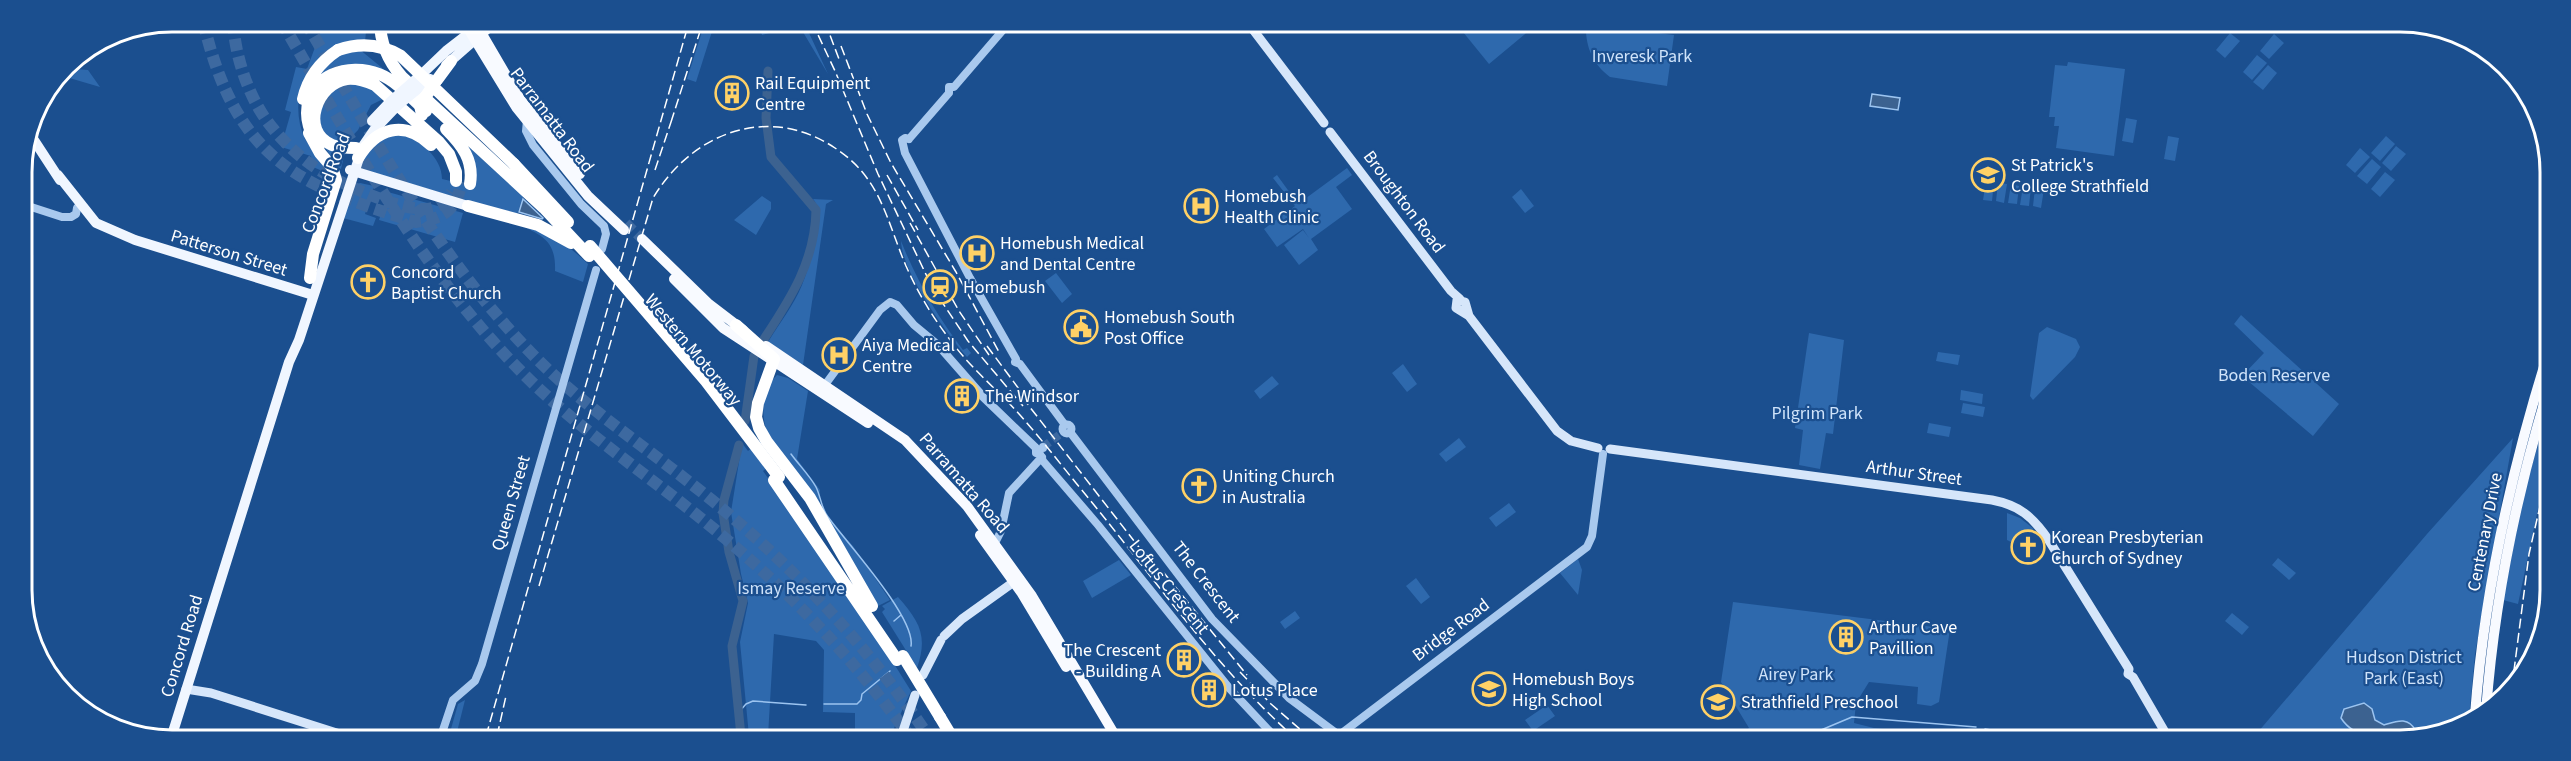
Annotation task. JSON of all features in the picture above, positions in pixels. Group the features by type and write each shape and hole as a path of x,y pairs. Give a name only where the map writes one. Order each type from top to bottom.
{"highway":[{"name":"Western Motorway","path":"382,32 384,48 392,65 402,77 592,252 598,268 696,381 776,479 872,606 938,730"},
{"name":"Western Motorway","path":"390,32 391,41 406,67 469,131 568,222 700,374 776,479 948,730"},
{"name":"Parramatta Road","path":"478,32 504,90 588,196 625,227 520,99 478,32"},
{"path":"310,278 313,254 336,180 332,167 320,153 303,117 305,91 321,63 338,50 368,44 389,49 401,56 514,164 568,222"},
{"path":"451,61 430,77 420,107 422,115 452,144 461,159 459,182"},
{"path":"314,140 309,126 307,106 309,98 321,81 334,73 347,69 378,74 391,81 416,102 460,143 469,158 459,182"},
{"path":"346,79 363,80 375,85 449,154 459,182 440,154 423,138 408,131 387,131 378,136 365,147 355,166 320,136 315,123 315,107 330,86 346,79"},
{"path":"468,206 538,225 592,252"},
{"name":"Parramatta Road","path":"1104,730 1017,580 995,543 967,506 905,440 822,389 774,362 723,328 641,242 735,325 822,389 902,445 956,503 1017,580 1111,730"},
{"path":"735,325 772,356 774,362 758,403 757,422 766,442 810,498 872,606"},
{"name":"Centenary Drive","path":"2476,707 2482,644 2497,549 2515,468 2540,381"},
{"name":"Centenary Drive","path":"2487,699 2494,624 2506,551 2540,417"}],"main road":[{"name":"Concord Road","path":"309,294 310,278 324,230 374,130 393,105 430,77 446,51 471,32"},
{"path":"451,61 473,32"},
{"name":"Broughton Road","path":"1255,32 1324,123 1323,130 1330,132 1557,431 1571,441 1604,450"},
{"name":"Patterson Street","path":"35,141 80,208 102,227 135,240 309,294"},
{"path":"355,166 468,206"},
{"name":"Concord Road","path":"174,730 309,294 355,166"},
{"name":"Arthur Street","path":"1604,450 1992,500 2016,506 2039,526 2163,729"},
{"path":"923,675 943,638 962,619 1017,580"},
{"path":"186,689 211,693 328,730"},
{"path":"903,730 915,695"}],"street":[{"name":"The Crescent","path":"1001,32 907,142 905,153 961,261 1018,361 1064,431 1217,624 1289,698 1332,729"},
{"path":"527,120 526,131 533,145 581,204 604,226 606,234 592,252"},
{"path":"32,207 62,217 74,216 80,208"},
{"name":"Queen Street","path":"443,730 453,700 475,681 482,663 598,268"},
{"name":"Loftus Crescent","path":"822,389 880,310 890,302 897,305 914,325 937,344 982,395 1041,451 1224,681 1268,730"},
{"name":"Bridge Road","path":"1346,729 1581,553 1590,543 1604,450"},
{"path":"995,543 1001,531 1009,493 1041,451"}],"green space":[{"path":"321,32 366,32 365,42 346,45 299,97 299,119 303,134 323,166 329,184 320,170 313,167 311,156 281,147 291,112 285,110 296,67 307,69"},
{"path":"702,32 712,32 696,82 687,79"},
{"path":"803,32 809,32 828,74"},
{"path":"1463,32 1527,32 1489,64"},
{"name":"Inveresk Park","path":"1587,32 1650,32 1674,35 1667,86 1610,77 1594,60"},
{"path":"2230,33 2240,41 2225,58 2216,50"},
{"path":"2274,34 2284,43 2269,59 2260,51"},
{"path":"359,49 392,76 321,78 316,75 336,56"},
{"path":"2257,55 2267,63 2252,80 2243,72"},
{"path":"2068,62 2125,69 2114,156 2056,148 2059,126 2054,126 2055,117 2049,117 2055,65 2067,66"},
{"path":"2268,65 2277,73 2263,90 2253,82"},
{"path":"75,69 88,70 100,87 67,77"},
{"path":"350,82 370,88 383,99 371,105 358,130 344,145 334,143 319,126 325,98 334,90"},
{"path":"2126,118 2137,120 2133,143 2122,141"},
{"path":"402,134 429,151 438,164 442,179 473,186 464,142 523,196 517,215 364,170 361,165 372,147 388,137"},
{"path":"2168,136 2179,138 2175,161 2164,159"},
{"path":"2386,136 2395,144 2380,161 2371,153"},
{"path":"323,145 345,152 341,169 339,168"},
{"path":"2396,146 2406,154 2391,171 2382,163"},
{"path":"2360,148 2370,157 2355,173 2346,165"},
{"path":"2372,159 2381,167 2367,184 2357,176"},
{"path":"1347,168 1352,175 1336,187 1352,209 1311,239 1318,250 1299,265 1284,245 1303,230 1309,238 1303,229 1277,247 1264,229 1295,206 1273,178 1277,175 1298,204"},
{"path":"2385,172 2395,180 2380,197 2371,189"},
{"path":"1986,181 1994,182 1992,201 1983,200"},
{"path":"360,183 374,186 365,214 376,218 373,226 343,218 355,185"},
{"path":"1998,183 2007,184 2004,203 1996,201"},
{"path":"2011,184 2019,186 2017,204 2008,203"},
{"path":"2023,186 2031,187 2029,206 2020,205"},
{"path":"2035,188 2044,189 2041,208 2033,206"},
{"path":"1521,189 1534,206 1525,213 1512,197"},
{"path":"388,192 463,213 455,242 379,220"},
{"path":"762,196 771,202 771,209 756,235 734,220"},
{"path":"813,199 833,200 826,204 803,365 768,342 795,300 808,266 815,241 818,216 817,206"},
{"path":"518,224 547,234 581,257 588,264 583,282 555,271 553,253 547,241"},
{"path":"901,241 936,311 963,350 967,348 971,353 967,357 926,302 909,269"},
{"path":"1056,273 1072,294 1062,303 1045,281"},
{"name":"Boden Reserve","path":"2241,315 2339,404 2313,436 2242,376 2264,353 2234,324"},
{"path":"2047,327 2076,339 2080,347 2075,357 2033,400 2030,396 2039,333"},
{"name":"Pilgrim Park","path":"1809,333 1844,340 1833,434 1826,433 1820,469 1799,465 1803,430 1795,428"},
{"path":"1938,352 1960,355 1958,365 1936,361"},
{"path":"1403,364 1417,384 1407,392 1392,373"},
{"name":"Ismay Reserve","path":"777,375 788,378 808,391 797,459 820,490 819,500 827,517 853,546 890,600 878,606 813,496 782,455 763,471 854,600 911,691 893,730 855,730 855,713 823,712 824,650 816,641 774,634 768,730 748,730 740,642 748,603 731,512 742,443 748,451 768,434 763,411 765,395"},
{"path":"1272,376 1279,384 1260,399 1254,391"},
{"path":"1961,390 1983,394 1982,404 1960,400"},
{"path":"1963,403 1985,407 1983,417 1961,413"},
{"path":"1929,423 1951,427 1949,437 1927,433"},
{"path":"1459,438 1466,447 1446,462 1439,454"},
{"name":"Hudson District Park (East)","path":"2513,438 2475,654 2470,711 2445,722 2409,729 2260,729 2427,534"},
{"path":"2540,438 2540,500 2518,604 2503,600 2523,496"},
{"path":"1509,503 1516,512 1496,527 1489,518"},
{"path":"2007,513 2020,518 2034,529 2011,542 2007,540"},
{"path":"2278,558 2296,573 2289,580 2272,565"},
{"path":"1578,559 1582,570 1578,595 1560,573"},
{"path":"1119,560 1131,575 1092,598 1083,581"},
{"path":"1416,578 1430,597 1421,604 1406,586"},
{"path":"898,597 912,614 920,630 922,647 917,668 882,612 885,609 882,606"},
{"name":"Airey Park","path":"1733,602 1950,629 1939,702 1931,706 1917,704 1918,687 1869,682 1856,703 1854,723 1885,729 1748,729 1749,728 1721,682"},
{"path":"1295,611 1300,618 1285,629 1280,622"},
{"path":"2232,613 2249,627 2242,635 2225,621"},
{"path":"465,700 458,730 451,730 458,704"},
{"path":"1547,705 1555,716 1535,729 1532,729 1525,720"}],"shaded area":[{"path":"1872,94 1900,98 1898,110 1870,106"},
{"path":"523,199 543,218 542,219 519,212"},
{"path":"2364,703 2372,709 2375,720 2384,725 2406,721 2414,728 2352,729 2341,718 2344,709"}],"waterway":[{"path":"764,339 800,278 811,246 816,210 771,157 766,118 768,71"},
{"path":"745,421 754,356"},
{"path":"739,445 724,500 723,513 729,552 743,601 732,646 740,730"},
{"path":"791,454 816,487 828,517 892,600 910,633 911,646"},
{"path":"894,621 901,615"},
{"path":"824,704 857,704 862,694 890,671"},
{"path":"739,712 746,704 753,701 806,705"},
{"path":"1823,729 1852,717 1976,727"}],"tunnel":[{"path":"206,32 216,67 232,104 251,133 275,158 302,177 334,193 416,222 426,221 447,211 456,200 462,182"},
{"path":"234,32 245,79 258,107 279,136 305,160 354,188 400,205 430,209 441,204 452,192"},
{"path":"287,32 397,214 428,260 498,348 561,408 752,561 847,657 905,730"},
{"path":"311,32 410,197 469,281 501,320 536,358 572,391 689,482 788,568 849,632 924,730"},
{"path":"626,223 642,239"},
{"path":"1043,447 1059,435"}],"railway":[{"path":"488,730 686,32"},
{"path":"671,122 700,32"},
{"path":"817,32 878,174 932,287 968,341 1023,406"},
{"path":"829,32 839,59"},
{"path":"841,46 867,114 891,163 956,272 999,352"},
{"path":"655,170 673,116"},
{"path":"539,586 653,198 669,175 688,156 710,142 733,132 758,127 784,128 810,135 835,148 863,172 887,216 916,286 951,341 1034,431 1207,646 1263,708 1286,730"},
{"path":"887,175 918,230"},
{"path":"910,223 959,311 989,355"},
{"path":"987,346 1019,389"},
{"path":"1022,397 1166,582"},
{"path":"2514,670 2529,554 2540,506"},
{"path":"1164,573 1247,675"},
{"path":"1240,672 1300,729"},
{"path":"498,730 506,696"}],"place":[{"name":"Rail Equipment Centre","path":"732,93"},
{"name":"St Patrick's College Strathfield","path":"1988,175"},
{"name":"Homebush Health Clinic","path":"1201,206"},
{"name":"Homebush Medical and Dental Centre","path":"977,253"},
{"name":"Concord Baptist Church","path":"368,282"},
{"name":"Homebush","path":"940,287"},
{"name":"Homebush South Post Office","path":"1081,327"},
{"name":"Aiya Medical Centre","path":"839,355"},
{"name":"The Windsor","path":"962,396"},
{"name":"Uniting Church in Australia","path":"1199,486"},
{"name":"Korean Presbyterian Church of Sydney","path":"2028,547"},
{"name":"Arthur Cave Pavillion","path":"1846,637"},
{"name":"The Crescent - Building A","path":"1184,660"},
{"name":"Homebush Boys High School","path":"1489,689"},
{"name":"Lotus Place","path":"1209,690"},
{"name":"Strathfield Preschool","path":"1718,702"}]}
